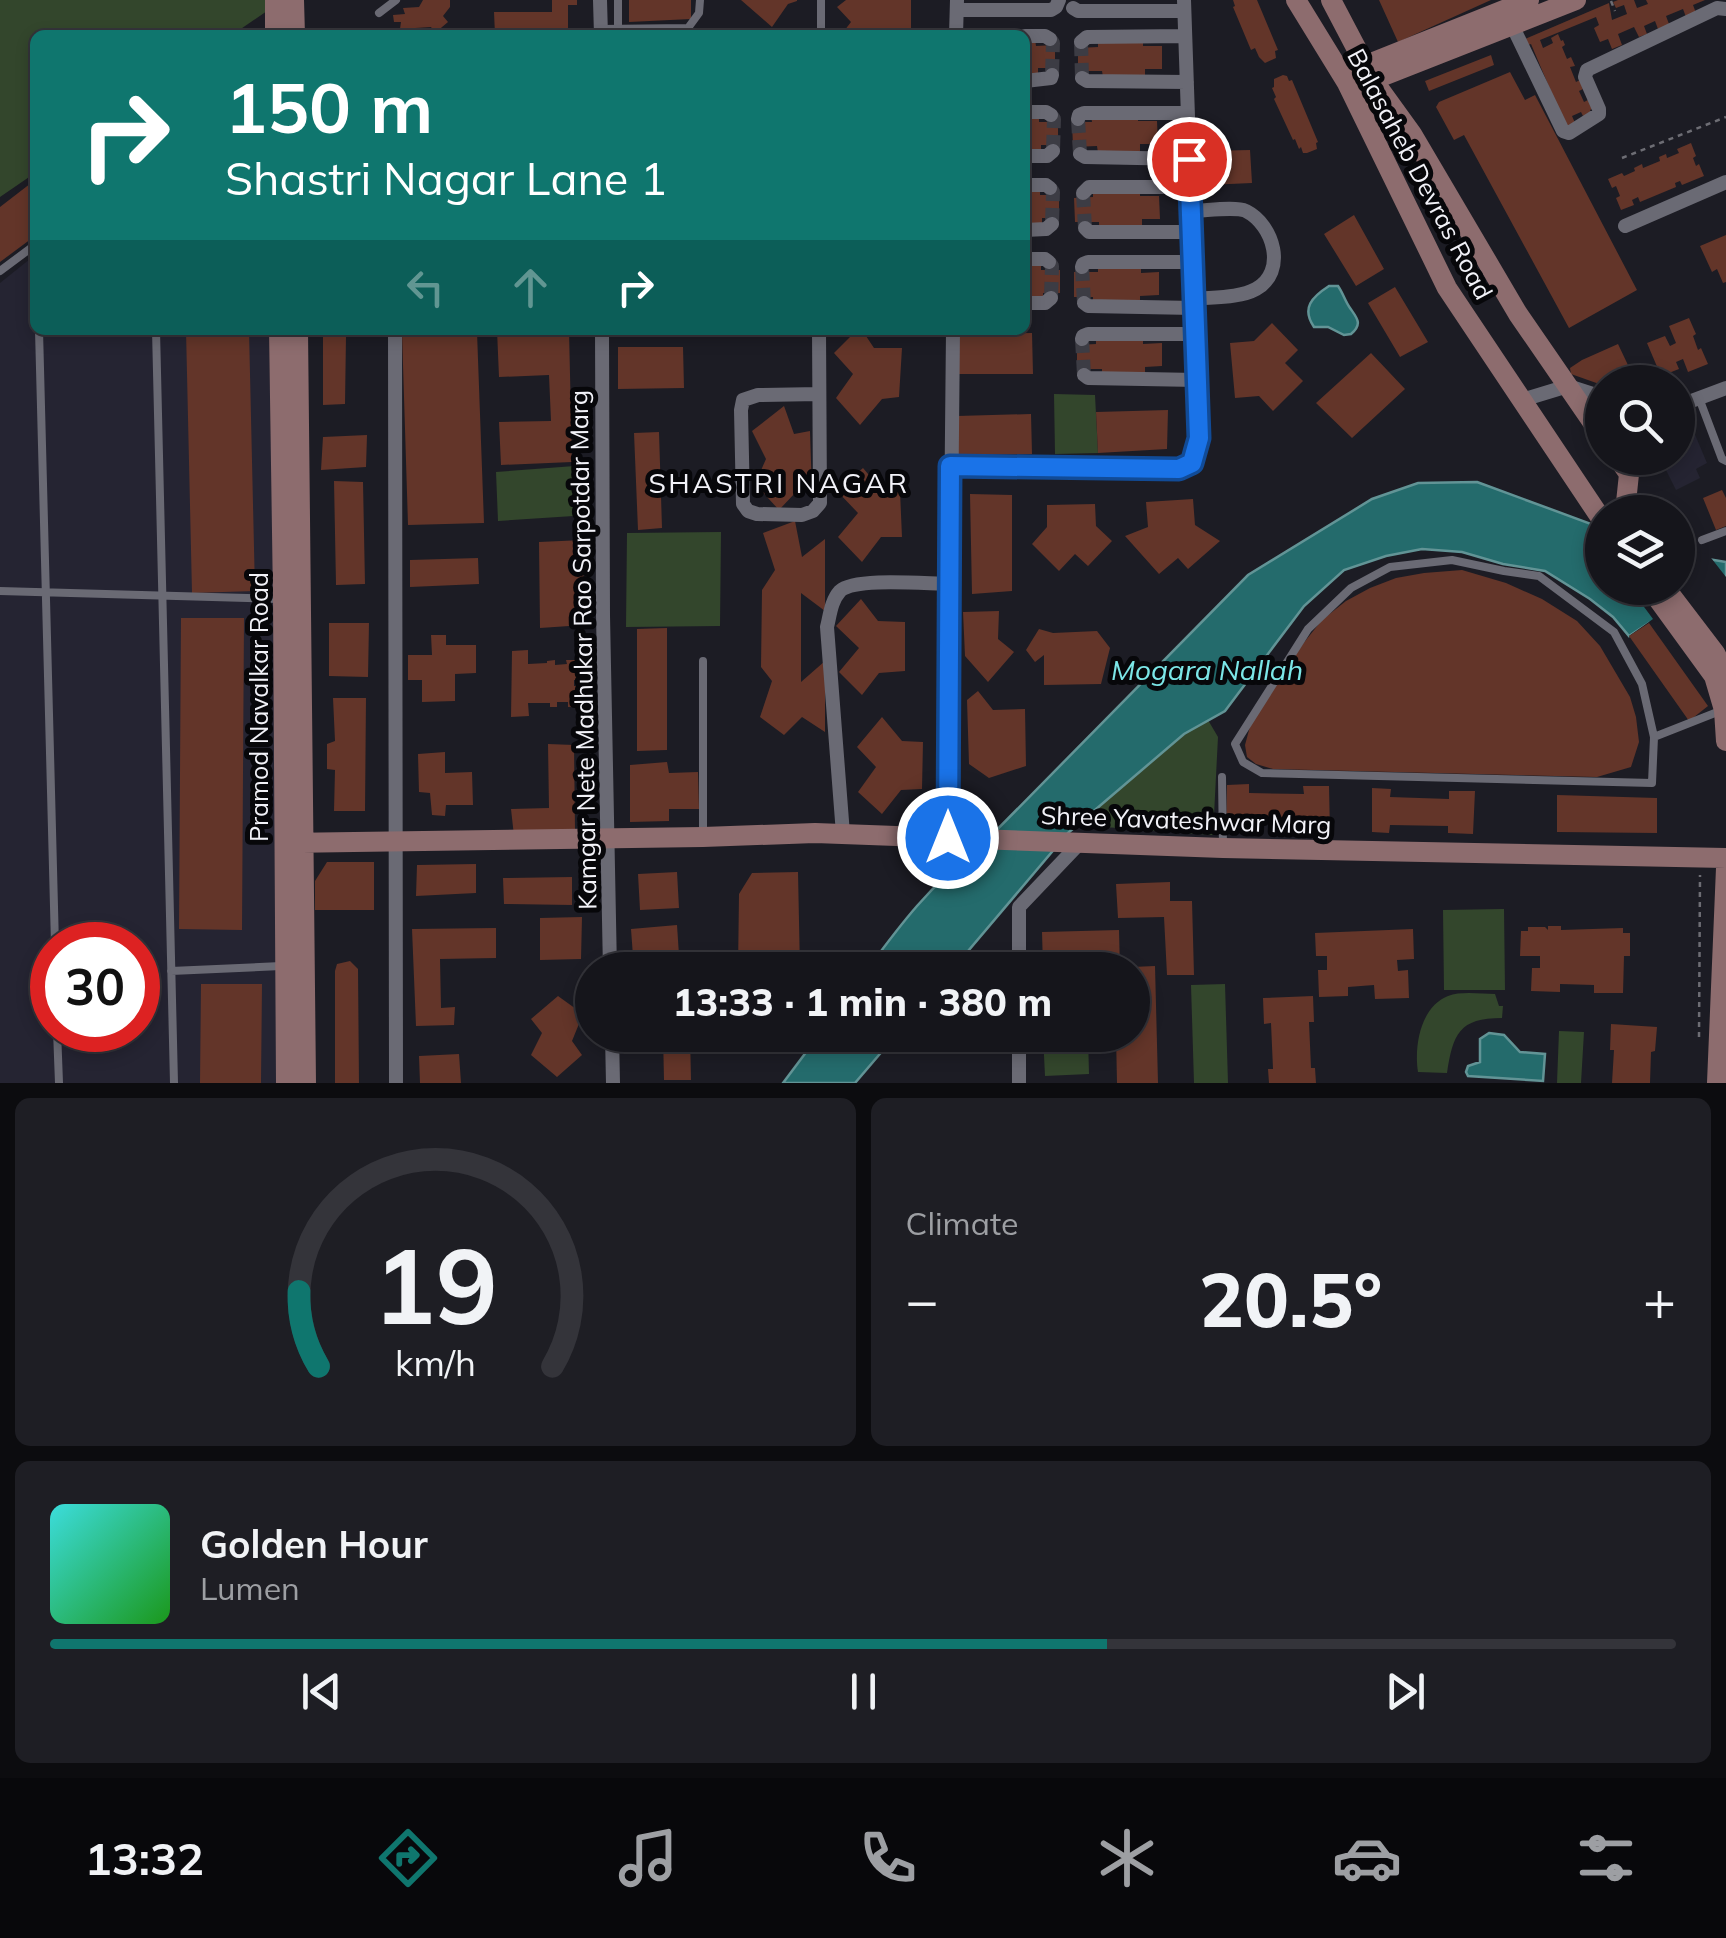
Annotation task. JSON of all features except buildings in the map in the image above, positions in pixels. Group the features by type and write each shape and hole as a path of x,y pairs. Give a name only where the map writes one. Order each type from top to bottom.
{"street":[{"path":"275,0 278,30"},
{"path":"280,30 294,0"},
{"path":"600,0 601,30"},
{"name":"Balasaheb Devras Road","path":"1296,0 1347,83 1447,288 1585,495"},
{"name":"Balasaheb Devras Road","path":"1330,0 1518,314 1585,411"},
{"path":"1347,83 1440,44 1529,0"},
{"path":"1440,44 1512,25 1576,0"},
{"path":"950,466 1179,469 1192,463 1199,438 1184,6 1078,11 1066,4 1051,10 957,5 956,30"},
{"path":"1512,25 1562,130 1569,133 1598,114 1584,77 1587,70 1718,8 1726,9"},
{"path":"1030,36 1050,39"},
{"path":"1081,42 1087,36 1185,36"},
{"path":"1030,80 1046,80 1052,75"},
{"path":"1082,78 1187,82"},
{"path":"1030,112 1051,115"},
{"path":"1078,119 1084,113 1188,112"},
{"path":"1030,156 1047,156 1053,150"},
{"path":"1080,154 1085,158 1189,159"},
{"path":"1625,226 1726,182"},
{"path":"1030,185 1050,188"},
{"path":"1083,193 1089,187 1190,187"},
{"path":"1084,303 1194,304 1247,293 1268,279 1274,249 1270,234 1259,222 1243,210 1191,211"},
{"path":"1030,230 1046,229 1052,224"},
{"path":"1085,228 1090,232 1192,232"},
{"path":"1030,259 1045,258 1049,262"},
{"path":"1082,267 1088,262 1193,262"},
{"path":"1030,303 1045,303 1051,298"},
{"path":"1082,339 1088,334 1194,334"},
{"name":"Pramod Navalkar Road","path":"279,335 292,599"},
{"name":"Pramod Navalkar Road","path":"298,335 292,599 294,843 306,1083"},
{"path":"395,335 396,1083"},
{"name":"Kamgar Nete Madhukar Rao Sarpotdar Marg","path":"602,335 609,952"},
{"path":"819,335 820,394 820,503 802,516 748,511 743,504 743,400 758,394 820,394"},
{"path":"948,838 952,335"},
{"path":"1084,375 1197,380"},
{"path":"1522,400 1568,386 1585,392"},
{"path":"1695,400 1726,388"},
{"path":"843,834 827,628 832,604 842,588 859,584 949,584"},
{"path":"1664,605 1720,675"},
{"path":"1679,605 1715,653 1726,741"},
{"name":"Shree Yavateshwar Marg","path":"294,843 816,833 1223,848 1726,858"},
{"name":"Pramod Navalkar Road","path":"286,1083 286,966 294,843"},
{"path":"1019,952 1019,907 1074,843"},
{"path":"1717,1083 1726,868"},
{"path":"612,1052 613,1083"},
{"path":"1019,1052 1019,1083"}],"lane":[{"path":"379,13 396,0"},
{"path":"618,0 618,28"},
{"path":"610,30 688,28 699,12 700,0"},
{"path":"821,0 821,30"},
{"path":"0,271 30,249"},
{"path":"39,335 55,922"},
{"path":"156,335 174,1083"},
{"path":"1699,398 1722,460 1726,461"},
{"path":"1702,540 1726,530"},
{"path":"1452,560 1539,576 1614,632 1642,684 1654,737 1652,783 1262,773 1243,762 1235,744 1308,630 1352,588 1390,567 1452,560"},
{"path":"0,592 292,599"},
{"path":"702,661 702,837"},
{"path":"1654,737 1724,710"},
{"path":"1222,777 1223,848"},
{"path":"171,971 286,966"},
{"path":"57,1052 58,1083"}],"path":[{"path":"1611,1 1614,10"},
{"path":"1622,158 1726,117"},
{"path":"1700,868 1700,1044"}],"shaded area":[{"path":"0,0 266,0 267,11 239,30 30,30 30,176 0,197"},
{"path":"30,259 30,335 269,335 282,1083 0,1083 0,283"},
{"path":"1054,394 1095,395 1098,453 1055,454"},
{"path":"1695,435 1707,463 1696,469 1700,478 1676,490 1668,475 1695,475"},
{"path":"588,465 589,515 498,521 496,472"},
{"path":"721,532 720,626 626,627 627,533"},
{"path":"1208,720 1218,737 1213,835 1077,825 1184,734"},
{"path":"1504,909 1505,990 1444,990 1443,910"},
{"path":"1225,984 1228,1083 1194,1083 1191,985"},
{"path":"1453,994 1495,994 1499,1006 1503,1006 1502,1018 1476,1021 1461,1031 1452,1048 1447,1073 1418,1072 1418,1040 1431,1009"},
{"path":"1559,1031 1584,1032 1581,1083 1557,1083"},
{"path":"1044,1052 1088,1052 1089,1074 1045,1076"}],"water":[{"path":"1329,286 1338,286 1357,318 1357,327 1351,334 1314,327 1310,320 1310,304"},
{"name":"Mogara Nallah","path":"1477,482 1585,522 1585,596 1545,571 1462,552 1422,549 1344,570 1304,606 1225,711 1184,734 1068,833 967,952 881,952 930,891 976,851 1248,575 1372,499 1418,483"},
{"name":"Mogara Nallah","path":"1695,557 1726,562 1726,662 1649,623 1629,636 1598,605 1695,605"},
{"path":"1489,1033 1504,1035 1520,1052 1545,1054 1543,1081 1468,1076 1468,1066 1480,1062 1480,1039"},
{"path":"806,1052 881,1052 855,1083 783,1083"}],"pier":[{"path":"1695,552 1708,554 1726,577 1726,667 1683,654 1649,629 1632,640 1629,636 1653,619 1643,605 1695,605"}],"tunnel":[{"path":"1050,39 1052,75"},
{"path":"1081,42 1082,78"},
{"path":"1051,115 1053,151"},
{"path":"1078,119 1080,154"},
{"path":"1050,188 1052,224"},
{"path":"1083,193 1085,228"},
{"path":"1049,262 1051,298"},
{"path":"1082,267 1084,303"},
{"path":"1082,339 1084,375"}],"district":[{"name":"SHASTRI NAGAR","path":"779,483"}],"route":[{"path":"948,838 950,466 1179,469 1192,463 1199,438 1189,159"}]}
